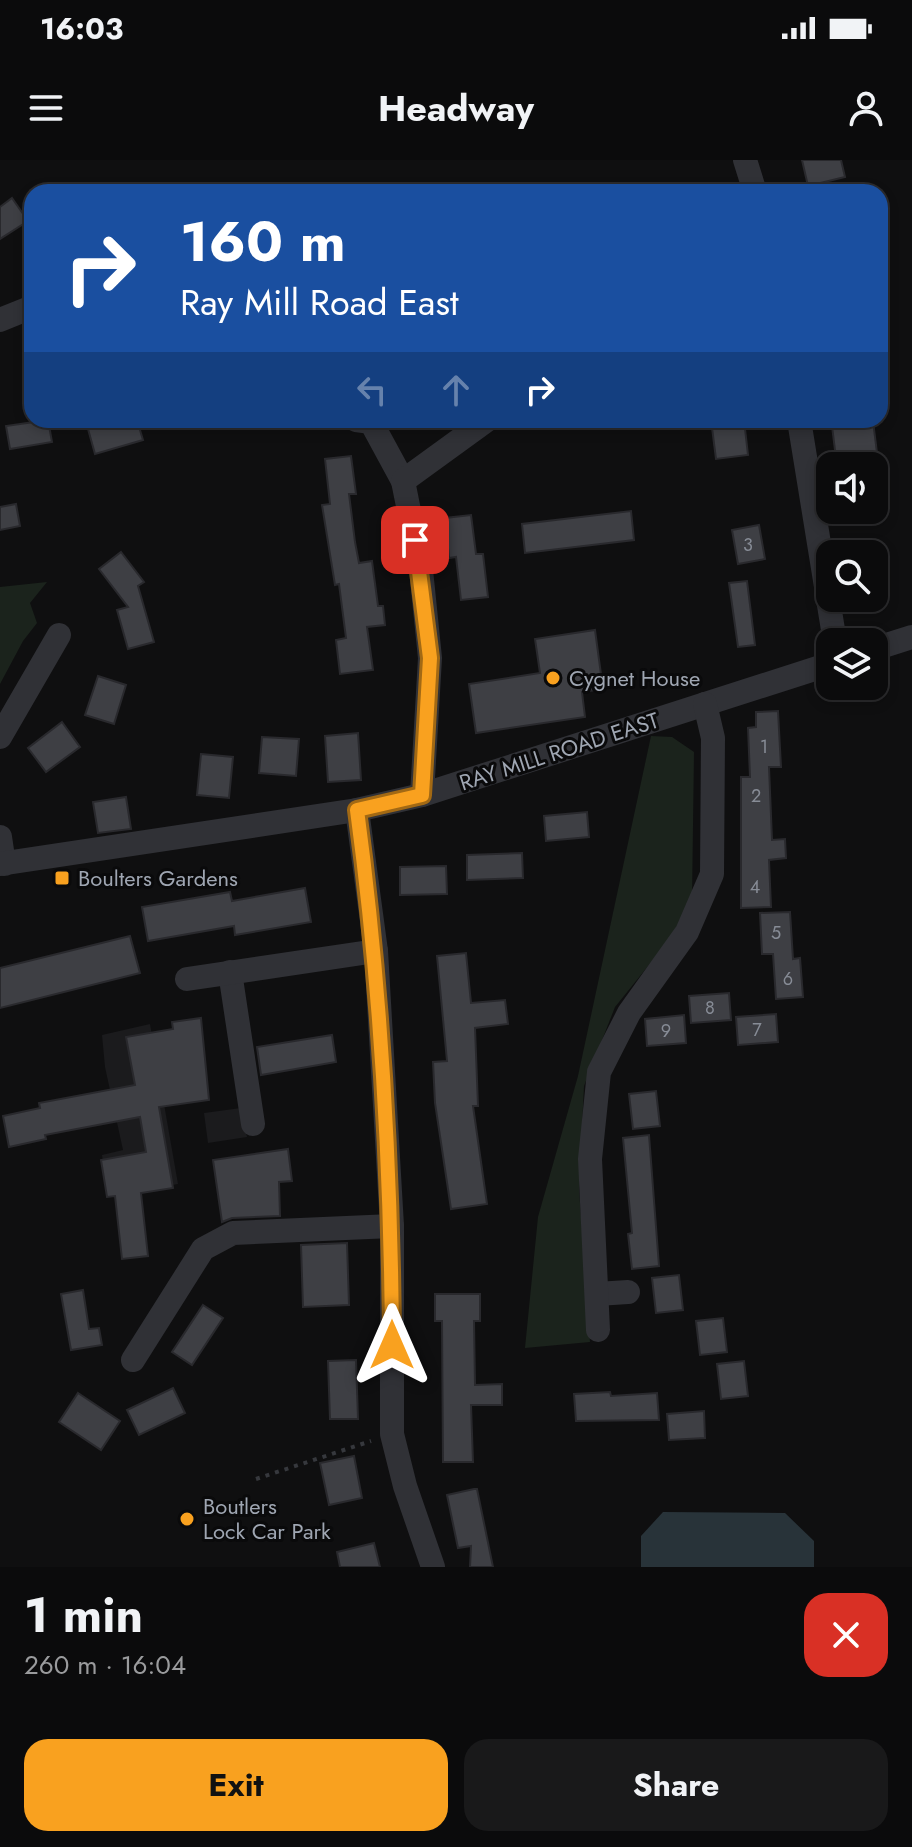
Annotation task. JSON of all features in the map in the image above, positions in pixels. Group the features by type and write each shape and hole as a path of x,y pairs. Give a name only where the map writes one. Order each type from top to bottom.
{"street":[{"path":"745,160 752,184"},
{"path":"0,320 24,310"},
{"path":"374,428 403,481 421,570 430,658 422,795"},
{"path":"403,481 476,428"},
{"path":"800,428 833,628"},
{"path":"0,737 59,635"},
{"path":"888,645 912,637"},
{"name":"RAY MILL ROAD EAST","path":"2,864 357,810 422,795 816,668"},
{"path":"598,1330 590,1159 599,1072 629,1013 687,932 712,874 713,738 705,704"},
{"path":"357,810 376,951 392,1226 392,1434 405,1486 433,1567"},
{"path":"0,837 2,864"},
{"path":"187,979 376,951"},
{"path":"230,972 253,1124"},
{"path":"133,1360 203,1249 233,1233 392,1226"},
{"path":"597,1294 628,1292"}],"path":[{"path":"256,1479 392,1434"}],"shaded area":[{"path":"47,582 30,603 37,623 23,641 0,684 0,587"},
{"path":"651,736 672,737 694,752 692,900 669,940 615,1007 584,1086 579,1189 590,1342 525,1348 538,1217 578,1076"},
{"path":"150,1024 178,1184 108,1196 102,1155 123,1150 105,1067 102,1035"},
{"path":"241,1108 247,1137 208,1143 204,1113"},
{"path":"663,1512 785,1513 814,1541 814,1567 641,1567 641,1536"}],"building":[{"path":"802,160 841,160 845,177 808,184"},
{"path":"12,198 24,215 24,224 0,239 0,207"},
{"path":"24,423 24,428 49,428 52,442 10,449 6,426"},
{"path":"139,428 143,440 95,454 88,429"},
{"path":"712,428 745,428 748,455 716,459"},
{"path":"832,428 874,428 877,452 835,452"},
{"path":"351,456 356,494 349,494 359,563 372,561 378,606 383,606 385,625 367,627 373,670 340,674 336,640 346,638 339,584 335,585 322,505 330,504 325,459"},
{"path":"16,504 20,526 0,530 0,507"},
{"path":"631,511 634,540 525,553 522,524"},
{"path":"471,515 476,554 483,554 488,597 461,600 456,557 449,558 445,518"},
{"path":"759,525 765,559 738,564 732,530"},
{"path":"121,552 144,582 138,586 154,642 128,649 117,610 128,607 99,569"},
{"path":"747,581 755,645 738,647 729,583"},
{"name":"Cygnet House","path":"595,630 603,689 582,692 585,717 476,733 469,684 540,673 535,639"},
{"path":"98,676 126,685 114,724 85,715"},
{"path":"778,711 781,767 769,767 772,840 785,839 786,858 769,860 771,907 741,908 741,777 750,777 748,728 756,727 756,712"},
{"path":"62,722 80,747 46,772 28,748"},
{"path":"358,733 361,780 328,782 325,736"},
{"path":"262,737 299,739 296,776 259,773"},
{"path":"201,754 233,757 229,798 197,795"},
{"path":"126,797 131,829 98,833 93,802"},
{"path":"587,812 589,837 546,841 544,816"},
{"path":"522,853 523,878 467,880 467,855"},
{"path":"446,866 447,894 400,895 400,867"},
{"path":"305,888 311,922 235,935 234,926 148,941 142,907 230,892 232,901"},
{"path":"790,912 793,959 800,958 803,997 776,999 773,954 762,954 760,913"},
{"path":"130,936 140,973 0,1008 0,968"},
{"path":"466,953 471,1003 505,1000 508,1024 475,1028 478,1106 473,1106 487,1204 451,1209 435,1103 433,1062 447,1061 437,956"},
{"path":"729,993 731,1020 691,1023 689,996"},
{"path":"776,1014 778,1042 738,1045 736,1017"},
{"path":"684,1015 686,1043 647,1046 645,1019"},
{"path":"201,1018 209,1100 159,1107 173,1188 141,1193 148,1256 122,1259 115,1196 107,1197 101,1160 146,1152 140,1117 45,1135 46,1139 9,1147 3,1116 40,1108 39,1103 135,1085 126,1037 173,1029 172,1022"},
{"path":"332,1035 336,1062 261,1075 257,1047"},
{"path":"656,1091 660,1126 633,1129 629,1094"},
{"path":"649,1135 659,1266 632,1269 628,1234 632,1233 623,1138"},
{"path":"288,1149 292,1181 279,1182 280,1216 232,1218 222,1222 213,1160"},
{"path":"347,1243 349,1305 303,1307 301,1245"},
{"path":"679,1275 683,1310 656,1313 652,1278"},
{"path":"83,1290 89,1329 99,1328 102,1345 71,1350 61,1294"},
{"path":"435,1294 480,1294 480,1321 474,1321 475,1385 502,1384 502,1405 471,1405 473,1462 443,1462 442,1321 435,1321"},
{"path":"203,1305 223,1318 192,1365 172,1352"},
{"path":"723,1318 727,1352 700,1355 696,1321"},
{"path":"356,1360 358,1419 330,1419 328,1361"},
{"path":"744,1361 748,1396 721,1399 717,1364"},
{"path":"173,1388 185,1413 139,1435 127,1410"},
{"path":"610,1392 611,1396 657,1393 659,1420 576,1421 574,1394"},
{"path":"78,1393 120,1421 101,1450 59,1422"},
{"path":"704,1411 705,1438 669,1440 667,1414"},
{"path":"354,1456 362,1498 329,1505 320,1463"},
{"path":"477,1489 493,1567 470,1567 471,1546 458,1548 447,1495"},
{"path":"374,1543 380,1567 340,1567 337,1552"}],"place":[{"name":"Cygnet House","path":"553,678"},
{"name":"Boulters Gardens","path":"62,878"},
{"name":"Boutlers Lock Car Park","path":"187,1519"}],"route":[{"path":"392,1345 392,1226 376,951 357,810 422,795 430,658 415,540"}]}
